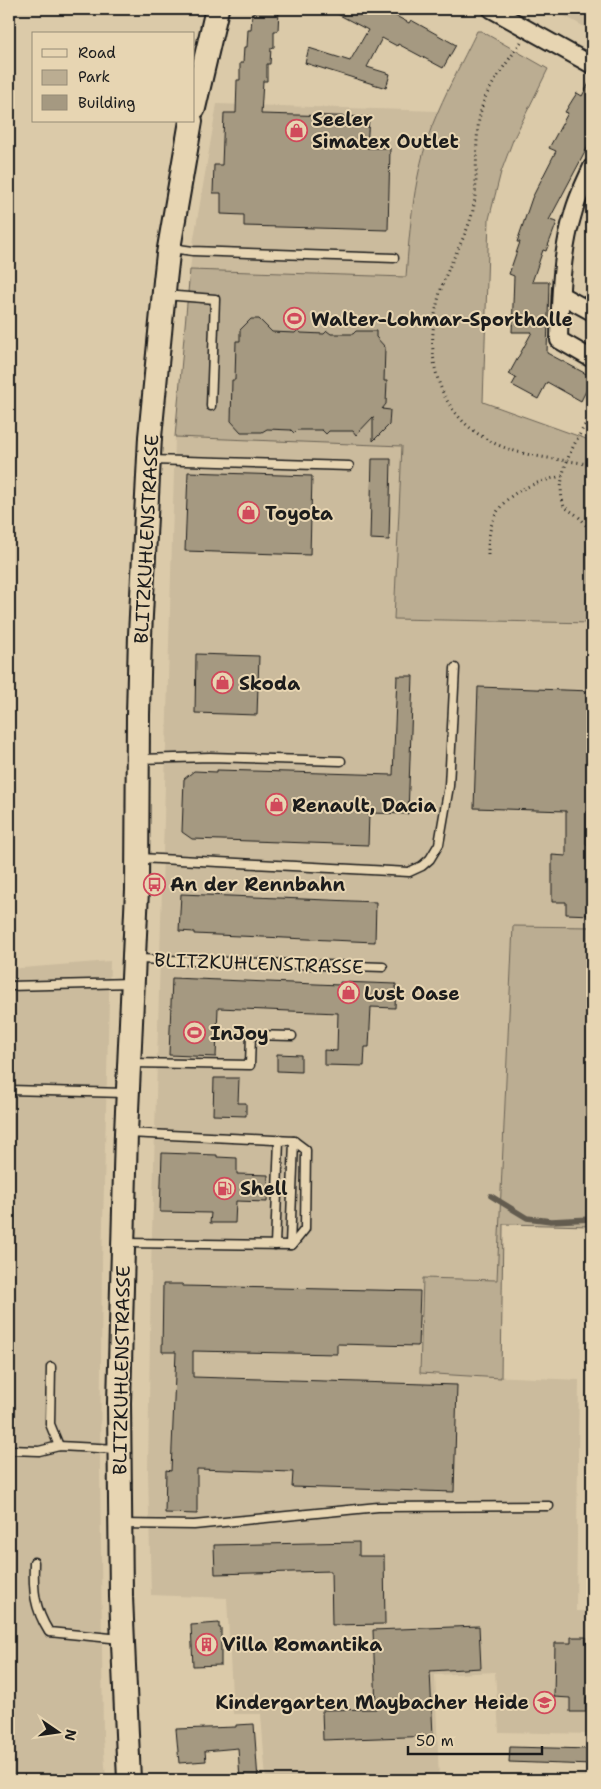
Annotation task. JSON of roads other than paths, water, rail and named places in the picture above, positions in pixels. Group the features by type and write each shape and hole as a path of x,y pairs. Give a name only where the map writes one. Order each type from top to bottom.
{"main road":[{"path":"195,104 216,9"},
{"name":"BLITZKUHLENSTRASSE","path":"129,1780 122,1640 119,1449 127,1093 135,959 138,858 140,644 149,460 163,294 191,122"}],"street":[{"path":"501,11 592,65"},
{"path":"592,168 573,212 568,229 563,264 559,340 592,359"},
{"path":"561,294 592,312"}],"lane":[{"path":"169,248 193,251 394,258"},
{"path":"163,294 215,299 211,406"},
{"path":"149,460 349,466"},
{"path":"138,858 409,872 422,866 430,859 439,844 449,786 455,668"},
{"path":"138,759 210,757 340,761"},
{"name":"BLITZKUHLENSTRASSE","path":"135,959 384,967"},
{"path":"9,986 133,983"},
{"path":"129,1063 250,1065 251,1035 292,1036"},
{"path":"9,1090 127,1093"},
{"path":"123,1243 292,1245 305,1229 306,1150 294,1141 126,1133"},
{"path":"275,1245 279,1140"},
{"path":"290,1245 294,1141"},
{"path":"51,1367 50,1424 59,1446"},
{"path":"9,1450 39,1451 59,1446 119,1449"},
{"path":"119,1524 194,1525 378,1508 549,1506"},
{"path":"34,1562 33,1587 40,1618 49,1632 122,1640"}],"waterway":[{"path":"491,1196 527,1218 551,1221 592,1219"}],"place":[{"name":"Seeler Simatex Outlet","path":"296,130"},
{"name":"Walter-Lohmar-Sporthalle","path":"295,319"},
{"name":"Toyota","path":"249,513"},
{"name":"Skoda","path":"223,683"},
{"name":"Renault, Dacia","path":"276,805"},
{"name":"An der Rennbahn","path":"154,884"},
{"name":"Lust Oase","path":"348,993"},
{"name":"InJoy","path":"194,1033"},
{"name":"Shell","path":"224,1188"},
{"name":"Villa Romantika","path":"206,1644"},
{"name":"Kindergarten Maybacher Heide","path":"545,1702"}]}
